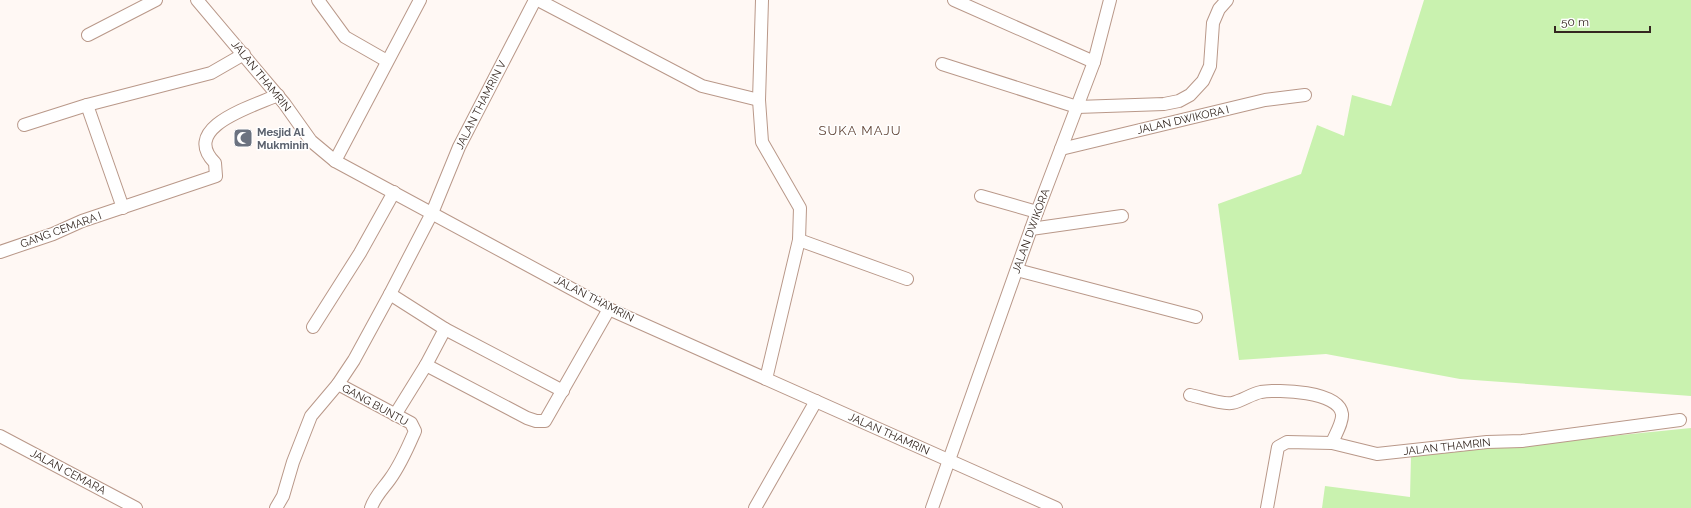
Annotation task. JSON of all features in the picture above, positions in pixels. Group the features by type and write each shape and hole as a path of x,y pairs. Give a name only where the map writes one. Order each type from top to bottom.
{"street":[{"path":"88,35 156,0"},
{"name":"JALAN THAMRIN","path":"197,0 278,95 311,141 335,162 394,192 609,309 1056,508"},
{"path":"318,0 345,37 387,61"},
{"path":"335,162 420,0"},
{"name":"JALAN THAMRIN V","path":"276,508 283,496 293,462 311,416 338,384 354,360 390,294 432,213 459,147 535,0"},
{"path":"538,0 702,86 759,100"},
{"path":"762,0 759,100 762,142 800,208 799,240 766,379"},
{"path":"954,0 1094,62"},
{"name":"JALAN DWIKORA","path":"949,460 1037,212 1094,62 1110,0"},
{"path":"942,64 1077,107 1164,104 1179,101 1190,95 1203,82 1210,66 1213,23 1219,9 1227,0"},
{"path":"24,125 87,105 210,73 244,54"},
{"name":"GANG CEMARA I","path":"0,252 53,234 82,221 216,176 215,163 208,156 204,143 210,130 221,121 278,95"},
{"name":"JALAN DWIKORA I","path":"1061,149 1265,100 1305,95"},
{"path":"87,105 123,208"},
{"path":"313,327 360,254 394,192"},
{"path":"981,196 1037,212"},
{"path":"1031,229 1122,216"},
{"path":"799,240 907,279"},
{"path":"1017,270 1196,317"},
{"path":"390,294 445,329 563,391"},
{"path":"426,365 536,421 545,421 609,309"},
{"path":"395,415 426,365 445,329"},
{"name":"GANG BUNTU","path":"338,384 411,423 415,431 405,454 391,479 374,500 371,508"},
{"path":"1190,395 1231,403 1260,392 1274,390 1309,393 1336,403 1340,408 1342,415 1332,443"},
{"path":"755,508 816,401"},
{"name":"JALAN THAMRIN","path":"1267,508 1278,447 1286,442 1332,443 1377,454 1487,442 1522,442 1680,420"},
{"name":"JALAN CEMARA","path":"0,436 136,508"},
{"path":"932,508 949,460"}],"green space":[{"path":"1424,0 1691,0 1691,396 1460,379 1326,354 1239,360 1218,204 1301,174 1317,125 1344,136 1352,95 1391,106"},
{"path":"1691,428 1691,508 1322,508 1325,486 1410,497 1411,456"}],"place":[{"name":"Mesjid Al Mukminin","path":"243,138"}],"district":[{"name":"SUKA MAJU","path":"860,130"}]}
